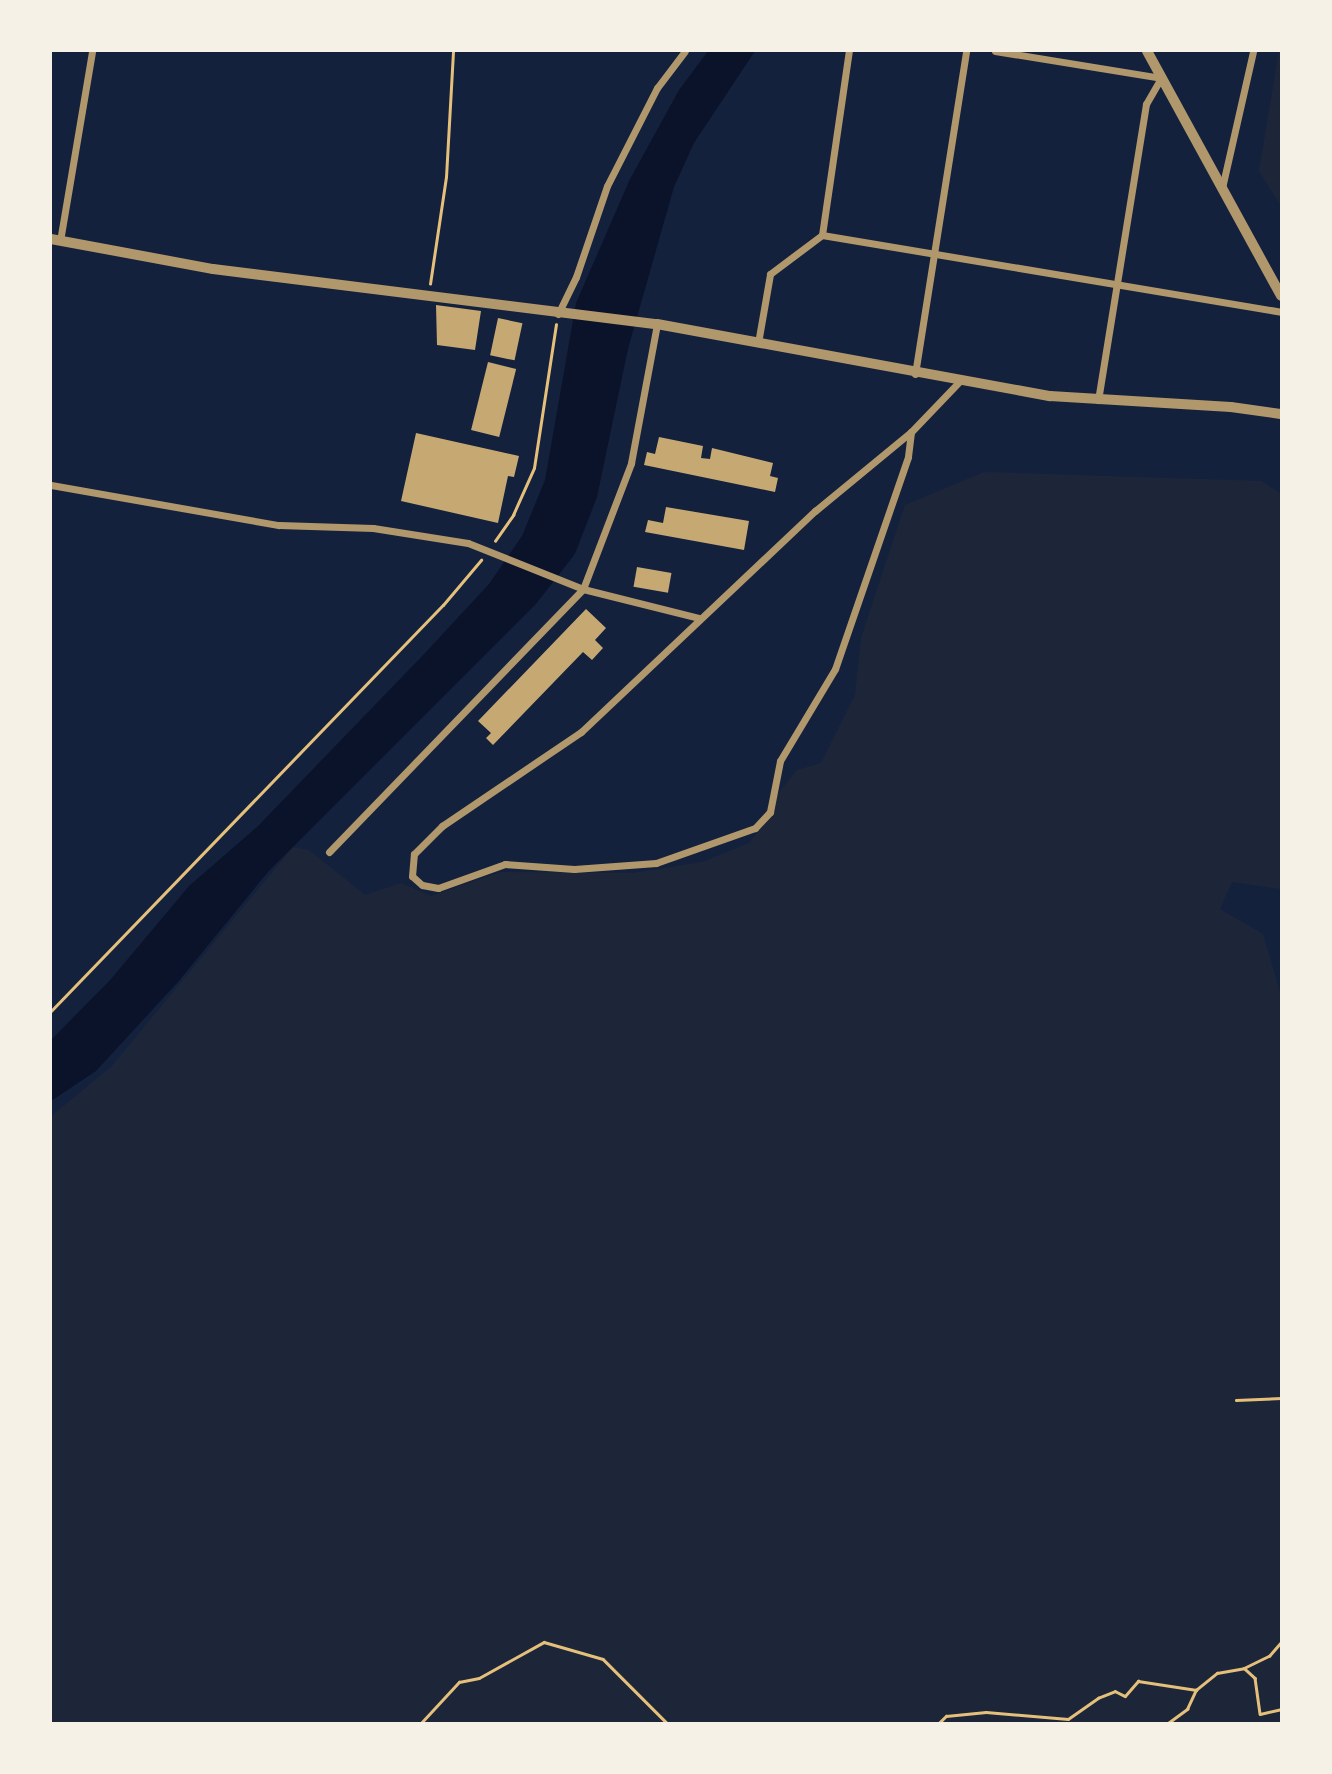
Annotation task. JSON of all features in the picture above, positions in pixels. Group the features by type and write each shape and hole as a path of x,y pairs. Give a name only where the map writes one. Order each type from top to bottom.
{"street":[{"path":"92,51 55,240 213,269 558,314 657,324 959,382 1098,400 1231,407 1281,414"},
{"path":"558,314 576,278 607,186 657,88 685,51"},
{"path":"758,342 770,274 821,235 849,51"},
{"path":"915,374 966,51"},
{"path":"995,51 1161,78"},
{"path":"1222,188 1253,51"},
{"path":"1149,52 1281,296"},
{"path":"1098,400 1146,104 1161,78"},
{"path":"821,235 1281,312"},
{"path":"329,852 583,589 631,463 657,324"},
{"path":"911,432 908,457 835,669 780,761 770,812 755,828 656,863 574,869 505,864 438,888 422,885 412,876 414,854 442,826 581,732 815,511 911,432 959,382"},
{"path":"51,485 279,525 373,528 468,543 583,589 699,618"}],"path":[{"path":"427,297 446,177 453,51"},
{"path":"51,1011 443,605 488,552 513,515 534,468 558,314"},
{"path":"1236,1399 1281,1398"},
{"path":"421,1723 459,1682 479,1678 544,1642 603,1659 667,1723"},
{"path":"1168,1723 1187,1709 1196,1690 1217,1673 1244,1668 1269,1656 1281,1642"},
{"path":"1244,1668 1255,1678 1260,1714 1281,1709"},
{"path":"939,1723 946,1716 986,1712 1068,1719 1098,1698 1115,1691 1125,1696 1138,1681 1196,1690"},
{"path":"1068,1719 1071,1723"}],"shaded area":[{"path":"708,51 755,51 694,143 674,187 628,349 597,497 575,554 536,604 268,872 178,982 96,1071 51,1101 51,1040 111,979 189,886 258,826 425,653 489,584 522,536 545,480 576,303 630,179 679,90"},
{"path":"1281,51 1281,206 1259,171"},
{"path":"984,472 1262,481 1281,494 1281,889 1232,882 1220,909 1263,934 1281,995 1281,1723 51,1723 51,1116 111,1067 293,847 309,850 365,895 401,883 431,896 501,872 633,873 702,862 749,843 767,820 766,808 797,770 821,763 855,695 861,638 905,505"}],"building":[{"path":"436,305 481,311 475,350 437,345"},
{"path":"498,318 522,323 515,360 490,355"},
{"path":"488,362 516,369 499,437 471,430"},
{"path":"416,433 519,456 514,477 508,476 498,523 401,501"},
{"path":"659,437 703,446 701,458 710,459 712,448 773,463 770,476 778,478 775,492 644,465 647,452 655,454"},
{"path":"666,507 749,521 744,550 645,532 648,520 663,523"},
{"path":"637,567 671,573 668,593 634,587"},
{"path":"586,609 606,628 595,640 603,648 592,660 583,652 493,745 486,738 491,733 478,721"}]}
